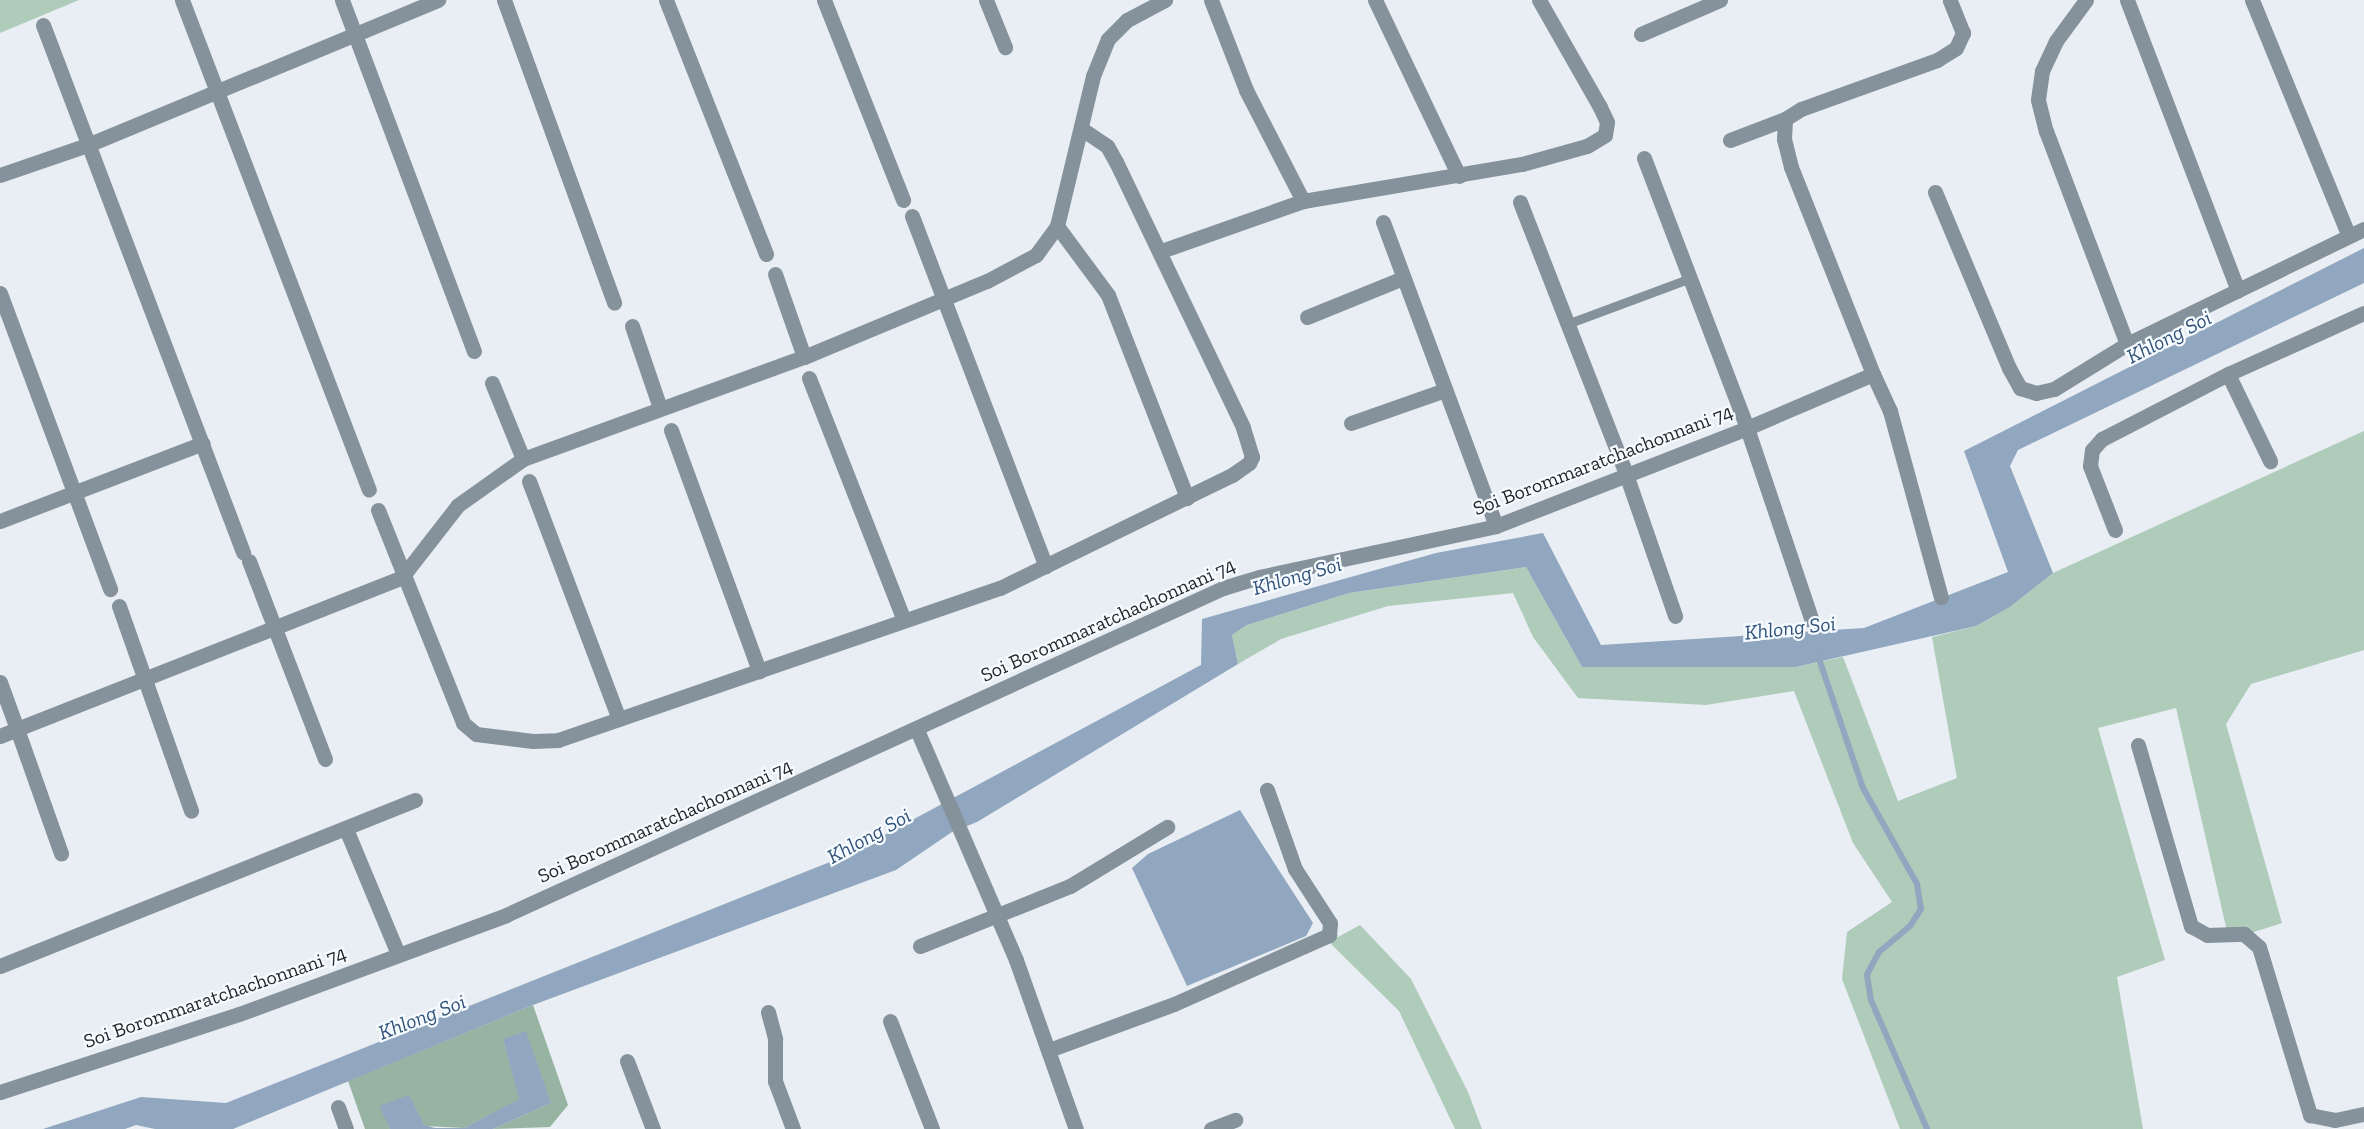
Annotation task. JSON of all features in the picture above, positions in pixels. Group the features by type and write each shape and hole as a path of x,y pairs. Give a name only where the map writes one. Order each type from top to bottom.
{"street":[{"path":"182,0 218,89 369,489"},
{"path":"342,0 474,351"},
{"path":"0,175 90,144 218,89 438,0"},
{"path":"504,0 614,303"},
{"path":"666,0 766,254"},
{"path":"824,0 903,200"},
{"path":"986,0 1005,47"},
{"path":"0,736 144,681 402,577 458,505 522,459 804,357 987,281 1036,255 1057,226 1082,129 1092,76 1108,39 1127,20 1166,0"},
{"path":"1211,0 1246,90 1303,201"},
{"path":"1375,0 1459,176"},
{"path":"1161,251 1303,201 1522,164 1587,146 1605,135 1607,122 1600,107 1539,0"},
{"path":"1641,34 1720,0"},
{"path":"1730,140 1785,119 1801,109 1937,60 1956,48 1963,33 1950,0"},
{"path":"2085,0 2056,41 2042,71 2038,100 2046,131 2127,344"},
{"path":"2127,0 2238,291"},
{"path":"2252,0 2349,236"},
{"path":"43,25 325,759"},
{"path":"1785,119 1784,139 1791,167 1873,374 1890,411 1941,597"},
{"path":"378,510 402,577 455,709 463,723 476,734 506,740 558,740 1000,588 1187,498 1249,463 1251,445 1161,251 1107,146 1082,129"},
{"path":"1644,158 1747,428 1812,621"},
{"path":"1935,192 2020,388 2036,393 2054,389 2127,344 2364,229"},
{"path":"1520,202 1626,477 1675,616"},
{"path":"912,216 1046,566"},
{"path":"1383,222 1496,526"},
{"path":"1057,226 1107,295 1187,498"},
{"path":"775,274 804,357"},
{"path":"1307,317 1403,278"},
{"path":"0,294 110,590"},
{"path":"2115,530 2090,466 2092,450 2102,439 2228,374 2364,313"},
{"path":"632,326 660,408"},
{"name":"Soi Borommaratchachonnani 74","path":"0,1092 239,1014 541,900 1223,588 1259,577 1496,526 1626,477 1873,374"},
{"path":"2228,374 2270,461"},
{"path":"809,378 904,621"},
{"path":"492,383 522,459"},
{"path":"1352,423 1445,390"},
{"path":"671,430 759,671"},
{"path":"0,521 202,443"},
{"path":"529,481 619,719"},
{"path":"118,606 191,811"},
{"path":"0,682 61,854"},
{"path":"916,730 1049,1050 1076,1129"},
{"path":"2138,745 2191,926 2207,935 2244,934 2259,947 2310,1115 2335,1120 2364,1114"},
{"path":"1049,1050 1174,1004 1329,935 1330,923 1295,869 1267,790"},
{"path":"0,966 415,800"},
{"path":"920,946 996,918 1070,886 1167,827"},
{"path":"346,829 398,954"},
{"path":"768,1012 775,1039 775,1081 793,1129"},
{"path":"890,1021 932,1129"},
{"path":"627,1061 653,1129"},
{"path":"338,1107 346,1129"},
{"path":"1211,1129 1235,1120"}],"lane":[{"path":"1567,324 1691,278"}],"green space":[{"path":"0,0 79,0 0,33"},
{"path":"2364,431 2364,650 2251,684 2226,724 2282,923 2229,940 2176,708 2098,728 2165,960 2117,977 2143,1129 1900,1129 1842,979 1847,932 1892,902 1853,843 1794,691 1706,705 1578,698 1533,637 1513,593 1388,606 1281,639 1238,664 1232,635 1247,625 1349,593 1526,567 1582,667 1796,667 1843,657 1898,801 1957,778 1932,637 1976,626 2010,607 2053,573"},
{"path":"1360,925 1411,979 1468,1092 1482,1129 1455,1129 1399,1011 1329,942"},
{"path":"533,1005 568,1105 550,1127 493,1129 551,1103 503,1039 520,1099 464,1128 424,1126 380,1106 390,1129 365,1129 348,1081"}],"water":[{"path":"2364,248 2364,283 2018,450 2010,466 2053,573 2010,607 1976,626 1796,667 1582,667 1526,567 1349,593 1247,625 1232,635 1238,664 977,822 952,832 896,870 533,1005 233,1129 155,1129 136,1125 125,1129 43,1129 141,1097 226,1103 845,856 1201,665 1202,619 1436,553 1543,533 1601,645 1864,628 2008,572 1964,451"},
{"path":"1240,810 1313,923 1306,936 1187,986 1132,868 1148,854"},
{"path":"526,1031 551,1103 493,1129 390,1129 379,1106 409,1095 424,1125 435,1128 464,1128 519,1099 503,1039"}],"waterway":[{"path":"1818,656 1863,788 1917,884 1921,909 1910,926 1879,952 1867,975 1871,1000 1927,1129"}],"water label":[{"name":"Khlong Soi","path":"2169,337"},
{"name":"Khlong Soi","path":"1297,576"},
{"name":"Khlong Soi","path":"1790,628"},
{"name":"Khlong Soi","path":"869,836"},
{"name":"Khlong Soi","path":"422,1017"}]}
